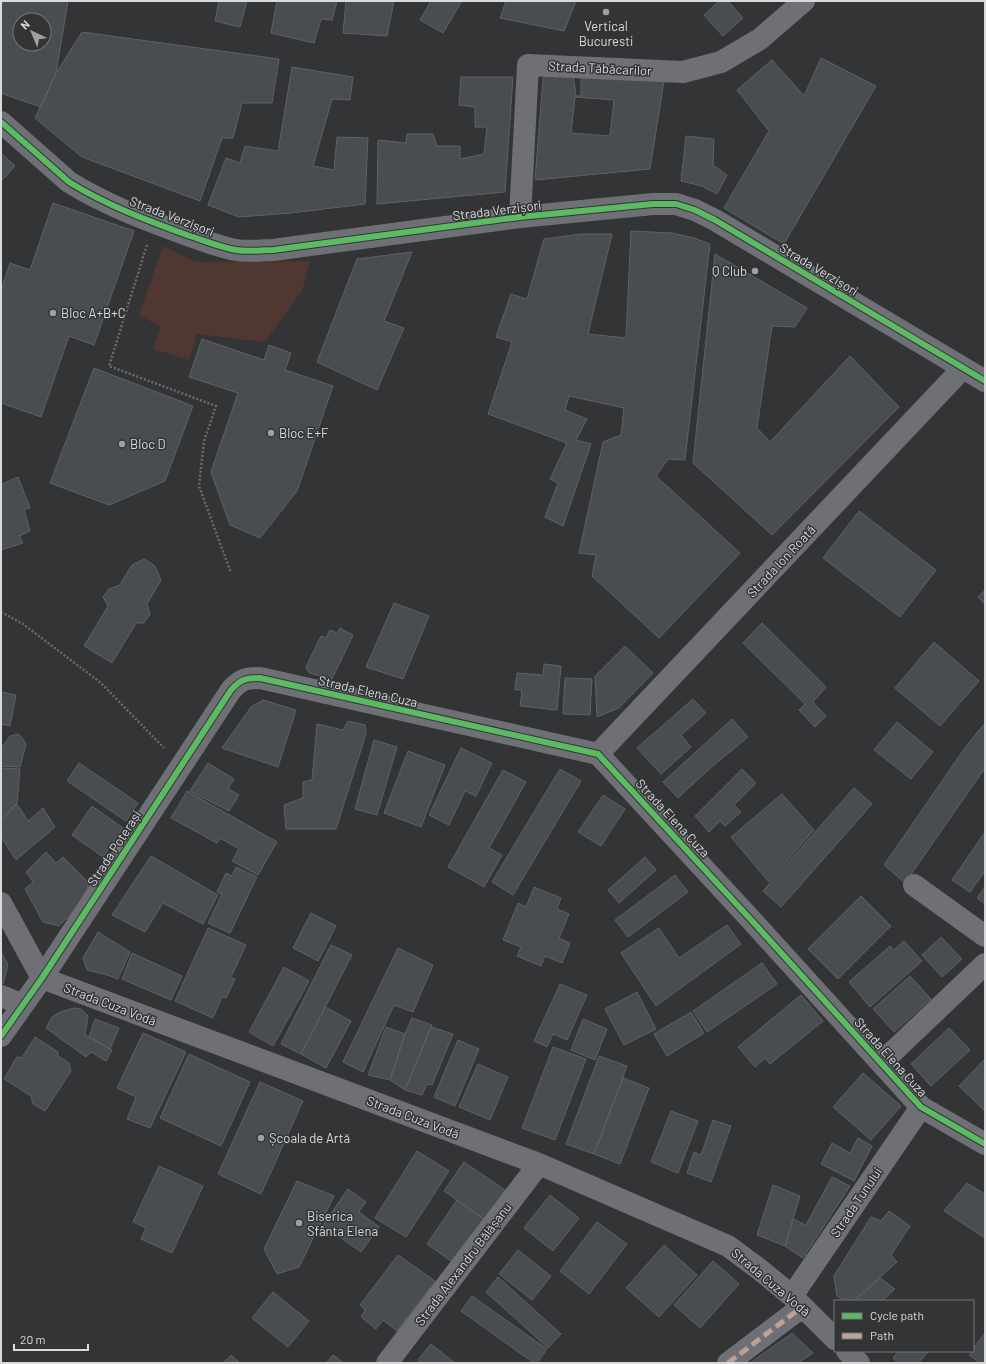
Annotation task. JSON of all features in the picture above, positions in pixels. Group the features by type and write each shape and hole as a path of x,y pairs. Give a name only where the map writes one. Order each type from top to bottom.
{"street":[{"name":"Strada Tăbăcarilor","path":"520,217 528,65 683,72 721,62 760,39 804,1"},
{"name":"Strada Verzișori","path":"1,122 69,182 104,202 154,223 219,246 238,250 273,250 520,217 653,204 676,204 695,210 715,220 985,381"},
{"name":"Strada Ion Roată","path":"598,754 963,368"},
{"name":"Strada Elena Cuza","path":"250,678 260,678 598,754 921,1107 985,1144"},
{"name":"Strada Poterași","path":"1,1036 42,978 231,690 239,681 250,678"},
{"path":"914,884 985,936"},
{"path":"1,902 42,978"},
{"path":"881,1063 985,964"},
{"name":"Strada Cuza Vodă","path":"42,978 539,1164 728,1246 759,1269 797,1301 834,1338"},
{"path":"1,996 23,1005"},
{"name":"Strada Tunului","path":"728,1363 797,1301 921,1107"},
{"name":"Strada Alexandru Bălășanu","path":"387,1363 539,1164"},
{"path":"848,1352 859,1363"}],"path":[{"path":"154,223 109,366 216,406 204,441 199,486 231,573"},
{"path":"1,612 23,624 101,683 165,749"}],"shaded area":[{"path":"163,246 196,262 310,261 302,291 265,342 197,334 189,360 153,349 161,327 139,315"}],"building":[{"path":"1,1 68,1 56,73 41,107 3,94 1,91"},
{"path":"219,1 247,1 240,27 215,21"},
{"path":"277,1 337,1 332,20 321,19 314,43 271,33"},
{"path":"346,1 394,1 387,36 343,33"},
{"path":"431,1 462,1 443,33 420,20"},
{"path":"506,1 576,1 564,31 500,18"},
{"path":"719,1 728,1 743,18 723,36 704,15"},
{"path":"82,32 279,59 272,103 242,103 233,138 222,138 200,201 82,157 35,118 56,73"},
{"path":"821,58 876,86 784,244 724,208 769,131 737,90 772,60 804,96"},
{"path":"292,67 353,77 350,100 332,99 313,166 334,170 337,137 368,138 365,204 291,213 239,217 208,205 226,158 240,163 245,146 278,151"},
{"path":"546,73 573,75 576,96 581,96 581,77 664,81 650,169 535,180 543,79","holes":["575,97 614,100 610,136 571,133"]},
{"path":"461,77 513,77 505,192 377,204 378,140 406,143 407,134 433,134 437,146 460,146 460,159 484,154 487,127 475,127 475,107 459,105"},
{"path":"686,136 714,139 713,165 727,175 717,194 702,186 681,181"},
{"path":"1,153 15,166 1,181"},
{"name":"Bloc A+B+C","path":"53,203 134,231 94,345 69,336 41,417 1,403 1,291 10,263 30,270"},
{"path":"631,231 672,233 694,238 710,244 685,460 668,459 656,476 740,553 659,638 592,576 596,555 579,553 603,442 621,435 624,408 569,396 565,410 587,419 576,440 591,444 563,526 545,517 558,483 550,479 567,443 488,414 512,342 496,337 511,294 527,299 544,239 581,234 612,234 588,334 626,338"},
{"path":"412,252 384,321 404,328 377,390 317,362 357,259"},
{"path":"715,254 807,308 795,327 772,326 757,428 770,442 850,356 899,407 772,535 693,463"},
{"name":"Bloc E+F","path":"202,339 264,360 269,345 291,353 285,370 333,386 297,491 260,538 230,525 211,472 238,393 189,377"},
{"name":"Bloc D","path":"94,368 193,406 165,481 109,505 50,483"},
{"path":"18,477 30,508 24,509 30,531 19,536 23,543 1,550 1,482 2,484"},
{"path":"859,511 936,570 900,617 823,558"},
{"path":"144,559 155,566 161,580 147,604 150,614 144,623 136,623 112,663 84,646 108,606 103,597 109,589 120,585 132,565"},
{"path":"985,590 985,604 978,597"},
{"path":"394,603 429,616 403,679 366,667"},
{"path":"762,623 826,687 813,702 826,716 815,727 799,710 805,704 743,643"},
{"path":"340,628 353,635 332,679 309,673 306,667 321,636 326,638 330,630 337,633"},
{"path":"934,642 979,681 940,726 895,688"},
{"path":"625,646 653,673 619,708 597,717 595,676"},
{"path":"544,664 561,666 557,710 520,706 522,690 515,690 517,673 543,675"},
{"path":"565,678 592,679 590,715 563,714"},
{"path":"1,692 16,695 10,726 1,724"},
{"path":"693,699 706,713 681,735 691,747 661,774 637,748"},
{"path":"263,700 296,710 278,767 222,748 251,707"},
{"path":"732,719 748,737 708,770 678,798 663,782"},
{"path":"348,721 365,725 366,734 336,829 286,829 284,805 303,798 303,782 312,780 317,724 343,730"},
{"path":"897,722 933,752 911,779 874,750"},
{"path":"985,723 985,768 905,883 884,865 967,745"},
{"path":"18,734 26,744 20,767 1,766 1,745 4,745 10,736"},
{"path":"374,740 397,747 377,815 355,809"},
{"path":"461,748 492,763 476,796 465,791 449,825 429,815"},
{"path":"408,751 445,765 421,827 384,813"},
{"path":"79,763 138,803 126,821 67,781"},
{"path":"208,763 234,779 228,789 239,795 229,811 190,791"},
{"path":"1,768 20,769 17,803 1,819"},
{"path":"560,769 581,781 513,895 492,882"},
{"path":"742,769 756,783 734,805 741,812 725,826 720,821 709,832 695,816"},
{"path":"503,770 526,782 489,848 502,855 484,887 448,867"},
{"path":"854,788 872,804 781,907 763,891"},
{"path":"187,791 277,842 258,875 232,861 239,849 220,838 217,843 171,818"},
{"path":"782,794 814,830 769,882 731,837"},
{"path":"603,795 625,809 601,846 578,832"},
{"path":"17,804 28,821 43,808 55,827 16,860 1,837 1,821"},
{"path":"92,806 123,828 103,857 72,835"},
{"path":"985,832 985,871 970,892 952,880"},
{"path":"46,852 56,863 63,857 88,882 88,897 59,926 43,922 25,889 33,882 26,872"},
{"path":"151,856 218,895 203,924 163,903 145,932 112,915"},
{"path":"645,857 656,870 619,903 608,890"},
{"path":"236,867 257,877 230,933 208,923 222,894 217,892 226,873 232,876"},
{"path":"675,875 688,892 628,937 615,920"},
{"path":"534,887 561,898 557,909 569,914 559,938 570,943 562,963 545,956 541,966 517,956 521,947 503,940 518,903 526,907"},
{"path":"985,887 985,904 977,898"},
{"path":"861,896 891,926 838,979 808,949"},
{"path":"311,913 336,926 318,961 293,948"},
{"path":"727,925 741,944 656,1006 621,953 659,928 679,958"},
{"path":"208,928 246,945 231,977 235,979 226,998 222,997 213,1018 175,1001"},
{"path":"98,932 130,952 118,979 87,970 83,958"},
{"path":"941,937 962,959 942,977 922,955"},
{"path":"904,941 922,961 870,1007 849,982 890,946 894,950"},
{"path":"331,945 352,955 301,1054 281,1044"},
{"path":"398,948 433,965 413,1012 394,1005 363,1072 343,1062"},
{"path":"1,952 8,965 3,984 1,983"},
{"path":"132,953 182,976 171,1000 122,979"},
{"path":"762,963 777,984 707,1032 693,1011"},
{"path":"284,967 309,981 273,1046 249,1032"},
{"path":"910,976 931,999 894,1032 873,1009"},
{"path":"560,984 587,995 567,1040 553,1034 547,1047 534,1041"},
{"path":"637,992 656,1029 624,1045 605,1009"},
{"path":"801,995 823,1021 770,1064 765,1058 755,1067 738,1047"},
{"path":"325,1007 351,1021 326,1068 301,1054"},
{"path":"74,1008 81,1009 88,1016 85,1035 112,1050 106,1061 91,1052 86,1057 46,1028 52,1017 60,1012"},
{"path":"691,1012 704,1033 667,1056 654,1034"},
{"path":"412,1018 432,1025 405,1090 390,1080 405,1034"},
{"path":"95,1019 119,1028 110,1049 89,1037"},
{"path":"583,1019 607,1029 595,1060 571,1050"},
{"path":"386,1027 405,1034 390,1080 368,1075"},
{"path":"431,1027 453,1034 432,1085 427,1084 422,1095 405,1090"},
{"path":"949,1028 970,1050 931,1086 911,1064"},
{"path":"143,1033 186,1052 150,1128 127,1119 136,1097 117,1088"},
{"path":"35,1037 58,1052 58,1056 69,1063 71,1071 45,1111 33,1104 31,1096 4,1079 17,1057 22,1058"},
{"path":"458,1040 479,1049 455,1106 434,1097"},
{"path":"553,1047 586,1059 555,1140 522,1128"},
{"path":"189,1054 250,1082 221,1146 160,1118"},
{"path":"599,1056 627,1066 594,1154 566,1144"},
{"path":"985,1059 985,1111 959,1086"},
{"path":"478,1064 508,1077 490,1120 459,1107"},
{"path":"863,1073 901,1106 871,1140 833,1107"},
{"path":"623,1078 649,1088 620,1164 594,1154"},
{"name":"Școala de Artă","path":"260,1082 303,1101 261,1194 218,1174"},
{"path":"671,1111 698,1121 678,1173 651,1162"},
{"path":"713,1120 731,1126 711,1182 687,1173 694,1152 701,1155"},
{"path":"858,1138 872,1146 854,1181 821,1164 832,1143 850,1153"},
{"path":"417,1151 449,1171 406,1237 375,1218"},
{"path":"464,1162 505,1190 485,1220 444,1191"},
{"path":"159,1166 203,1186 172,1253 141,1239 146,1228 133,1222"},
{"path":"832,1177 850,1186 803,1258 785,1246 793,1219 806,1225"},
{"name":"Biserica Sfânta Elena","path":"297,1181 334,1196 299,1267 277,1274 264,1249"},
{"path":"967,1183 985,1194 985,1238 944,1211"},
{"path":"773,1185 800,1196 785,1246 757,1235"},
{"path":"348,1189 366,1202 359,1212 379,1227 361,1252 323,1225"},
{"path":"550,1195 579,1218 553,1251 524,1228"},
{"path":"457,1200 485,1220 454,1263 427,1244"},
{"path":"889,1211 910,1226 891,1255 897,1262 855,1300 843,1300 837,1296 834,1276 871,1217 881,1221"},
{"path":"597,1222 627,1244 589,1294 560,1271"},
{"path":"664,1245 697,1275 659,1317 626,1288"},
{"path":"518,1250 551,1276 532,1300 499,1274"},
{"path":"398,1255 435,1281 397,1331 383,1320 376,1329 361,1317 365,1310 360,1305"},
{"path":"713,1261 739,1284 700,1328 674,1305"},
{"path":"498,1277 561,1334 548,1348 486,1292"},
{"path":"880,1278 895,1289 883,1300 855,1300"},
{"path":"273,1292 309,1321 288,1347 252,1318"},
{"path":"472,1296 547,1349 537,1363 534,1363 461,1311"},
{"path":"792,1333 813,1353 798,1363 750,1363"},
{"path":"985,1333 985,1363 980,1363 969,1355 974,1352 974,1348"},
{"path":"431,1344 455,1363 422,1363 418,1360"},
{"path":"898,1352 928,1352 918,1363 898,1363 893,1358"},
{"path":"231,1355 240,1363 223,1363"},
{"path":"333,1355 344,1363 326,1363"}],"marked path":[{"path":"728,1363 802,1307"}],"cycle path":[{"path":"1,122 69,182 97,198 156,224 217,245 241,251 273,250 520,217 653,204 676,204 695,210 715,220 985,381"},
{"path":"1,1036 42,978 231,690 238,683 244,680 260,678 598,754 921,1107 985,1144"}],"place":[{"name":"Vertical Bucuresti","path":"606,12"},
{"name":"Q Club","path":"755,271"},
{"name":"Bloc A+B+C","path":"53,313"},
{"name":"Bloc E+F","path":"271,433"},
{"name":"Bloc D","path":"122,444"},
{"name":"Școala de Artă","path":"261,1138"},
{"name":"Biserica Sfânta Elena","path":"299,1223"}]}
